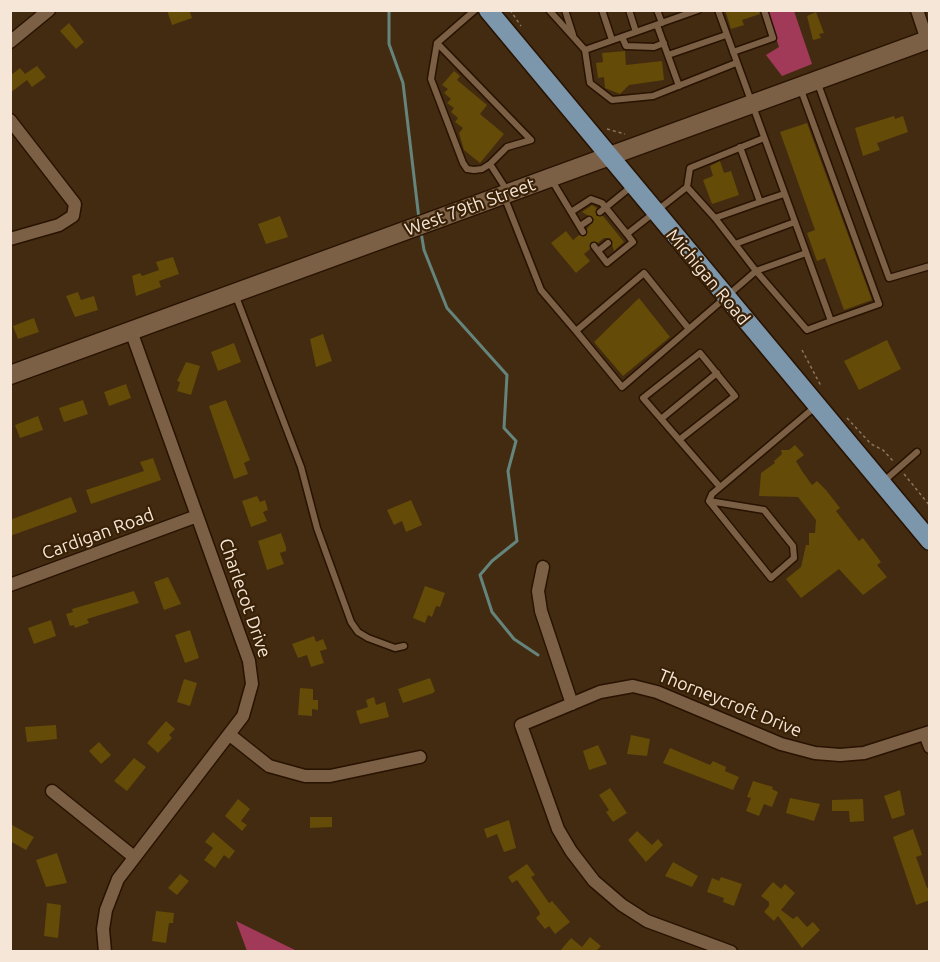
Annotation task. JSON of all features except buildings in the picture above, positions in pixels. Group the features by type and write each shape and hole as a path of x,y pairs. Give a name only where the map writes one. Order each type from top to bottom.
{"main road":[{"name":"Michigan Road","path":"488,10 632,186 930,541"},
{"name":"West 79th Street","path":"10,375 928,39"}],"street":[{"path":"10,42 49,10"},
{"path":"917,10 928,39"},
{"path":"10,120 75,204 73,216 59,225 10,239"},
{"name":"Charlecot Drive","path":"105,951 103,929 109,901 118,879 230,735 248,705 252,673 131,331"},
{"name":"Cardigan Road","path":"10,585 197,516"},
{"path":"543,567 539,602 572,704"},
{"name":"Thorneycroft Drive","path":"731,951 647,921 622,905 594,881 571,851 558,828 521,725 616,687 645,688 794,749 827,755 864,753 927,733"},
{"path":"927,733 930,747"},
{"path":"230,735 261,761 284,772 304,776 330,776 420,757"},
{"path":"52,791 134,857"}],"lane":[{"path":"437,43 531,140 507,147 482,170 467,169 463,163 431,79 437,43 475,10"},
{"path":"549,10 585,50 590,83 612,100 653,96 736,63"},
{"path":"565,10 574,39"},
{"path":"602,10 612,40"},
{"path":"629,10 636,32"},
{"path":"657,10 664,44 679,86"},
{"path":"718,10 831,321"},
{"path":"733,52 773,38 764,10"},
{"path":"585,50 693,11"},
{"path":"668,55 726,35"},
{"path":"622,37 626,46 664,44"},
{"path":"808,83 889,278 930,266"},
{"path":"687,187 807,330 879,304 808,83"},
{"path":"623,233 687,187 690,168 764,138"},
{"path":"740,147 760,202"},
{"path":"490,164 506,194 542,290 622,387 756,271 806,252"},
{"path":"551,178 581,229 589,220"},
{"path":"602,210 632,186"},
{"path":"715,218 784,194"},
{"path":"571,212 591,199 633,242 607,263 596,249 608,243"},
{"path":"735,244 795,222"},
{"path":"576,331 644,273 689,329"},
{"path":"235,293 301,467 316,528 351,622 358,632 368,638 395,648 404,646"},
{"path":"679,440 735,396 700,353 643,398 679,440 720,487"},
{"path":"661,419 717,373"},
{"path":"709,501 720,487 816,406"},
{"path":"881,483 916,453"},
{"path":"709,501 764,510 793,546 794,558 771,578 709,501"}],"path":[{"path":"802,350 822,388"},
{"path":"843,415 899,468 930,506"}],"shaded area":[{"path":"767,11 794,11 812,64 782,76 766,55 779,47"},
{"path":"236,921 297,951 247,951"}],"waterway":[{"path":"389,10 389,44 403,83 419,219"},
{"path":"421,232 424,250 447,308 507,375 504,428 516,441 508,471 517,541 492,561 480,575 492,612 514,639 538,655"}]}
